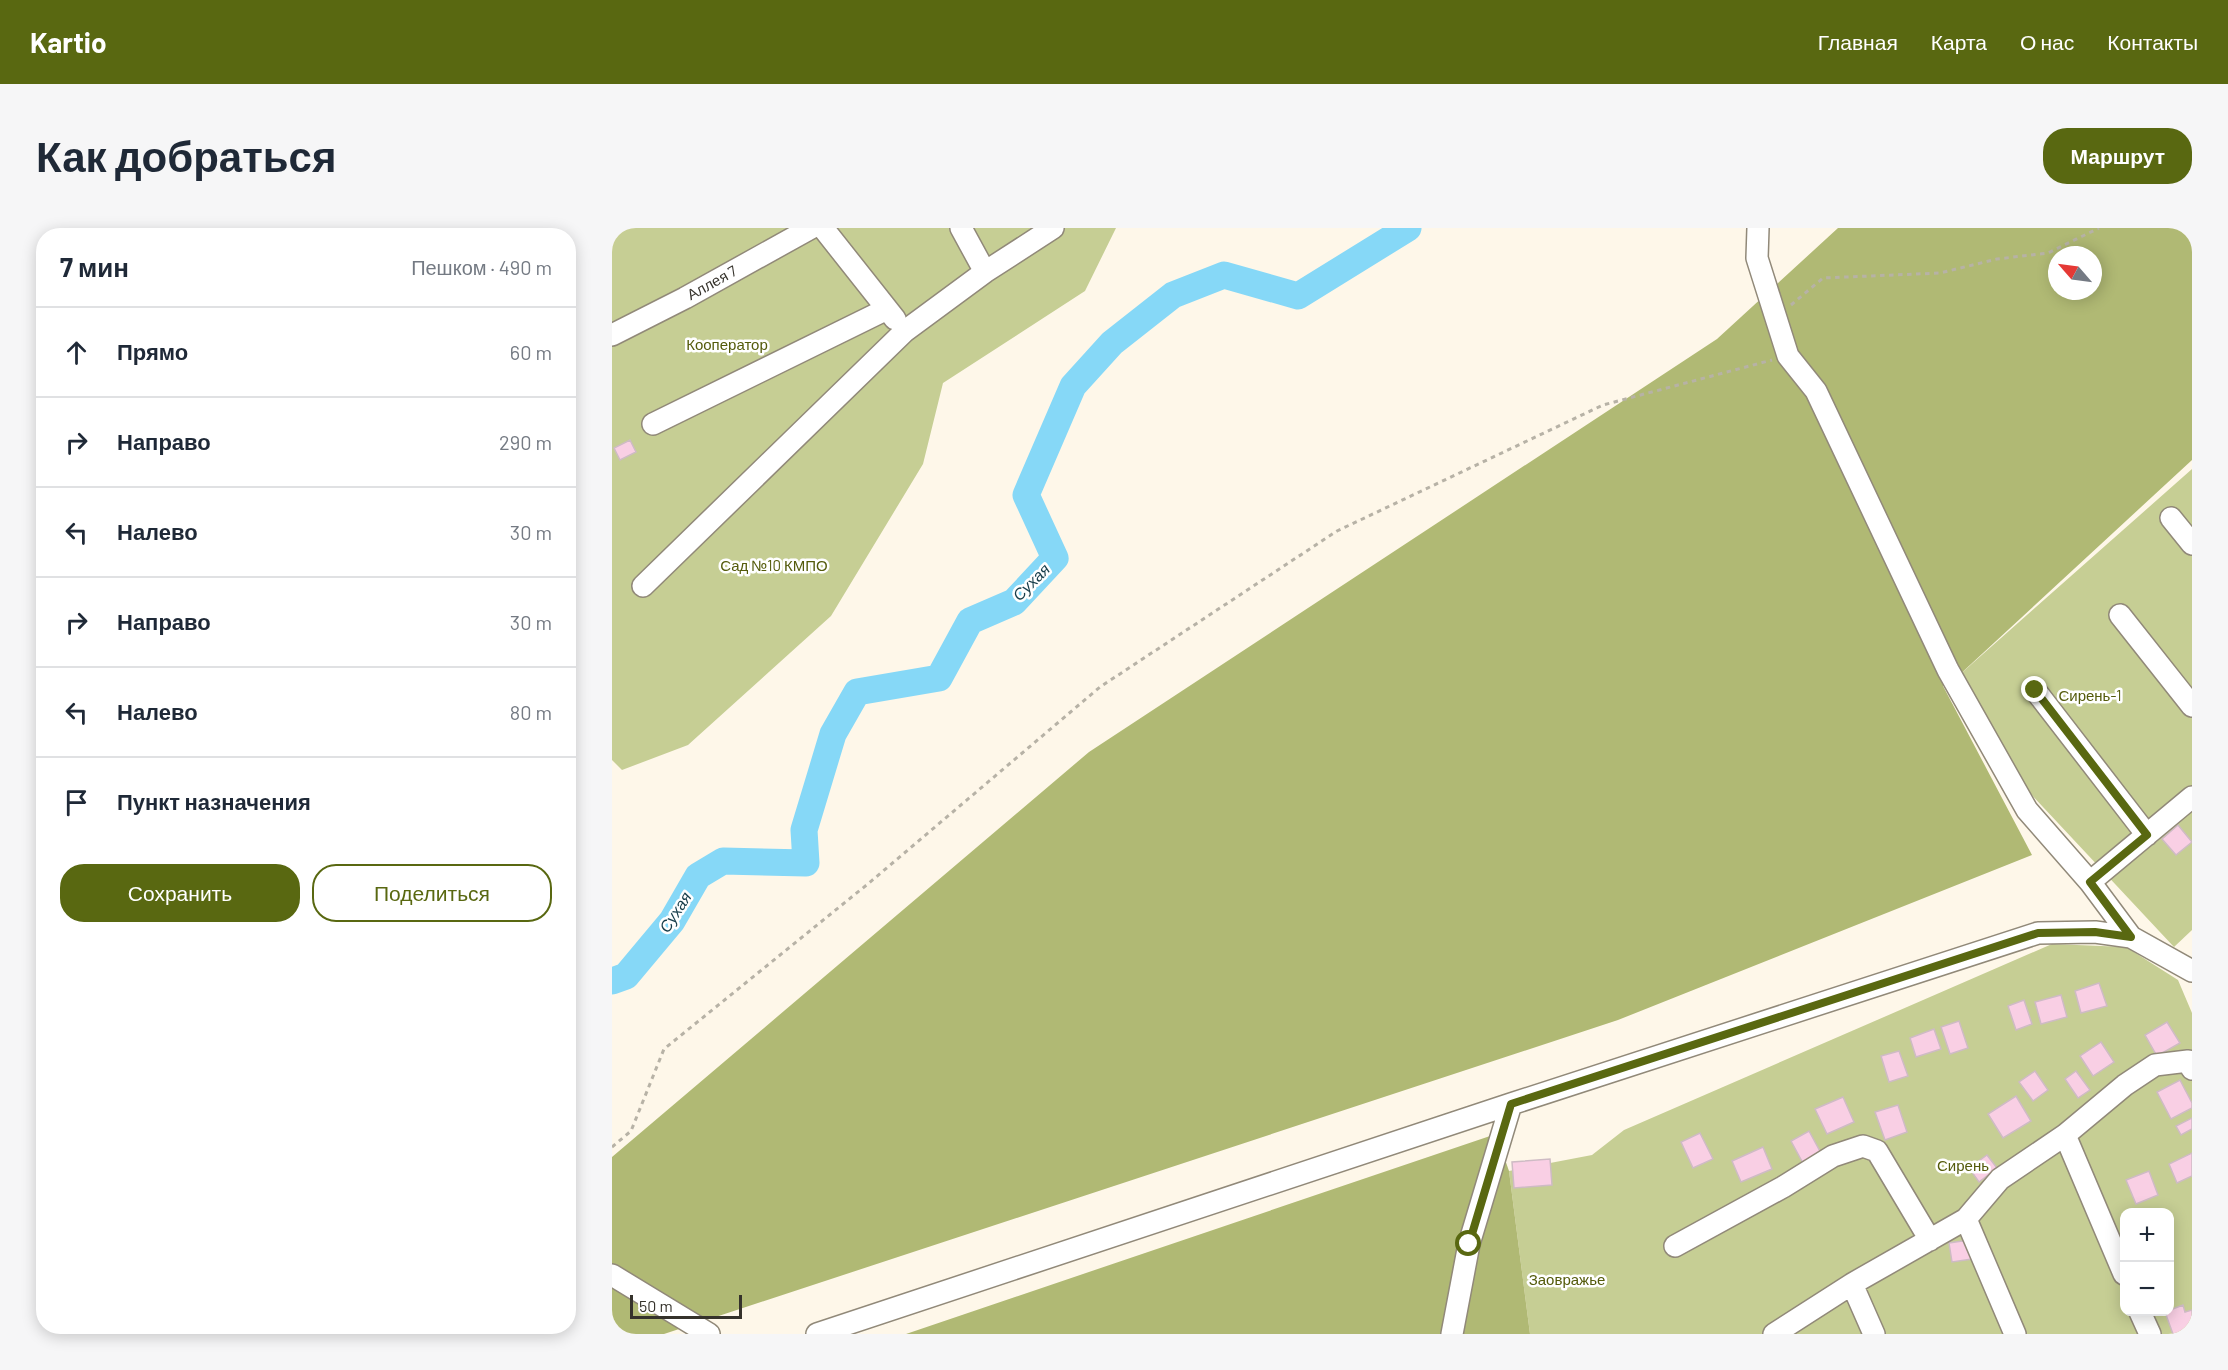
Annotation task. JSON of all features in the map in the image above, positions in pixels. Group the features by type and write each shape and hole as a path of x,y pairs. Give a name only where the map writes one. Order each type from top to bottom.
{"street":[{"name":"Аллея 7","path":"612,335 685,298 811,228"},
{"path":"824,228 905,331"},
{"path":"961,228 985,272"},
{"path":"643,586 905,331 985,272 1053,228"},
{"path":"1758,228 1757,258 1788,356 1816,391 1948,670 2027,810 2090,882 2131,937"},
{"path":"653,424 887,309"},
{"path":"2170,518 2192,543"},
{"path":"2120,615 2192,706"},
{"path":"2035,690 2147,835"},
{"path":"2090,882 2192,797"},
{"path":"818,1334 1511,1104 2038,933 2095,932 2131,937 2188,962"},
{"path":"1774,1334 1852,1284 1966,1219 2000,1179 2065,1135 2125,1085 2156,1065 2191,1063"},
{"path":"1452,1334 1469,1244 1511,1104"},
{"path":"2065,1135 2120,1265"},
{"path":"1675,1246 1783,1187 1833,1156 1863,1146 1877,1151 1929,1240"},
{"path":"1966,1219 2015,1334"},
{"path":"612,1275 709,1334"},
{"path":"1852,1284 1874,1334"},
{"path":"2142,1316 2150,1334"}],"path":[{"path":"1776,318 1823,278 1940,273 1997,259 2049,253 2099,228"},
{"path":"612,1147 631,1131 664,1049 869,883 1100,687 1337,531 1603,405 1788,356"}],"green space":[{"path":"612,228 1116,228 1085,291 943,383 923,464 831,616 688,745 622,770 612,760"},
{"path":"1838,228 2192,228 2192,460 1957,677 1943,686 2032,855 1618,1020 664,1334 612,1334 612,1157 1089,752 1717,339"},
{"name":"Сирень-1","path":"2192,469 2192,930 2174,947 2029,792 1957,677"},
{"name":"Сирень","path":"2052,944 2126,947 2178,980 2192,1013 2192,1334 1530,1334 1509,1171 1592,1155 1624,1130"},
{"path":"1496,1134 1509,1171 1530,1334 906,1334"}],"building":[{"path":"630,440 636,452 620,460 614,448"},
{"path":"2178,825 2192,842 2176,855 2162,839"},
{"path":"2099,983 2107,1006 2081,1013 2075,991"},
{"path":"2061,995 2067,1017 2041,1024 2035,1002"},
{"path":"2024,1000 2032,1024 2016,1030 2008,1006"},
{"path":"1959,1021 1968,1048 1950,1054 1941,1027"},
{"path":"2167,1022 2180,1043 2157,1056 2145,1035"},
{"path":"1934,1029 1941,1049 1916,1057 1910,1038"},
{"path":"2101,1042 2114,1062 2093,1076 2080,1056"},
{"path":"1899,1051 1908,1076 1889,1082 1881,1056"},
{"path":"2035,1071 2048,1090 2033,1101 2019,1082"},
{"path":"2076,1071 2090,1090 2078,1098 2065,1079"},
{"path":"2180,1080 2192,1103 2192,1108 2171,1119 2157,1092"},
{"path":"2016,1096 2031,1121 2003,1138 1988,1114"},
{"path":"1843,1097 1854,1122 1827,1134 1815,1109"},
{"path":"1898,1105 1907,1132 1885,1140 1875,1112"},
{"path":"2192,1118 2192,1129 2181,1135 2176,1126"},
{"path":"1809,1131 1822,1155 1804,1165 1791,1141"},
{"path":"1700,1133 1713,1159 1693,1168 1681,1142"},
{"path":"1763,1147 1772,1169 1741,1182 1732,1161"},
{"path":"2192,1153 2192,1176 2177,1183 2169,1164"},
{"path":"1987,1155 1997,1168 1979,1182 1969,1168"},
{"path":"1550,1159 1552,1185 1514,1188 1512,1162"},
{"path":"2149,1171 2158,1195 2136,1204 2126,1180"},
{"path":"1969,1240 1972,1259 1952,1262 1949,1243"},
{"path":"2183,1305 2185,1312 2192,1310 2192,1334 2173,1334 2166,1316 2174,1316 2174,1308"}],"waterway":[{"name":"Сухая","path":"612,981 626,976 672,921 698,876 723,861 806,863 804,830 833,734 857,692 939,678 970,621 1014,602 1055,558 1026,495 1073,386 1112,343 1173,295 1224,275 1298,296 1408,228"}],"route":[{"path":"1469,1244 1511,1104 2038,933 2095,932 2131,937 2090,882 2147,835 2035,690"}],"park label":[{"name":"Кооператор","path":"727,345"},
{"name":"Сад №10 КМПО","path":"774,566"},
{"name":"Заовражье","path":"1567,1280"}]}
